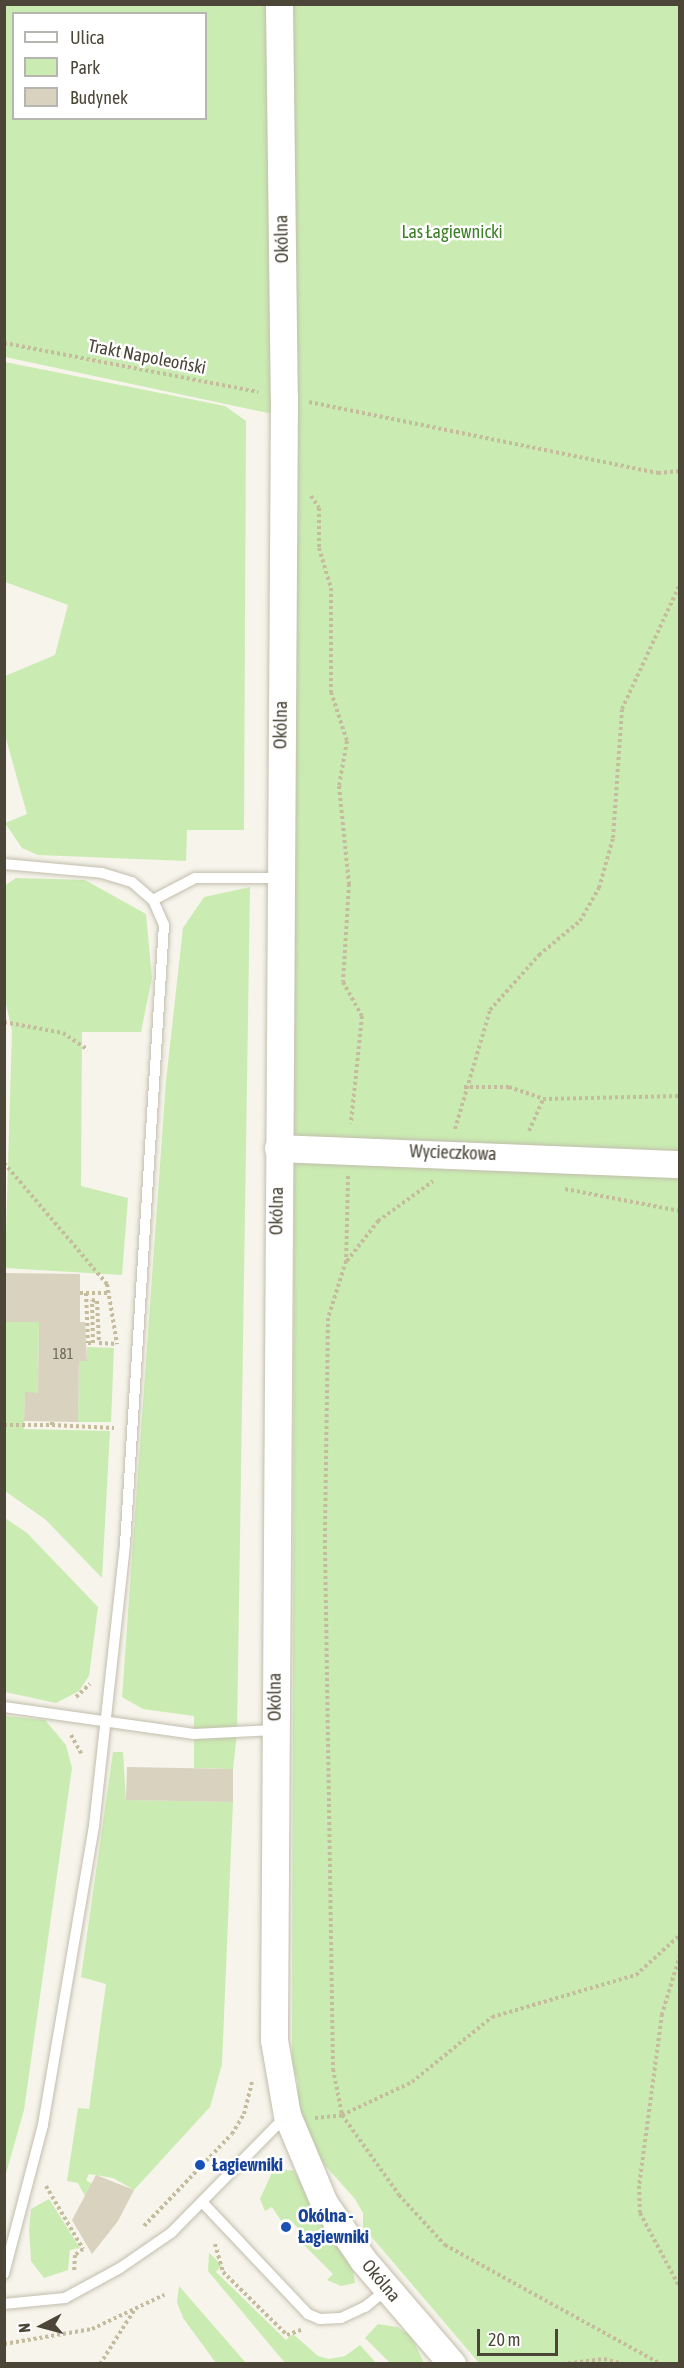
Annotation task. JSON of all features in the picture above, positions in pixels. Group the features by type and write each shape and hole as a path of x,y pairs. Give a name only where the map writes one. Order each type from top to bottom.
{"street":[{"name":"Okólna","path":"279,4 284,397 273,2017 277,2068 287,2115 324,2203 387,2289 452,2364"},
{"name":"Wycieczkowa","path":"278,1148 680,1164"},
{"name":"Wycieczkowa","path":"628,1162 680,1176"}],"lane":[{"path":"4,864 102,873 132,882 153,900 163,937 125,1545 106,1721 86,1872 43,2125 4,2274"},
{"path":"153,900 195,878 279,878"},
{"path":"4,1707 194,1734 275,1730"},
{"path":"4,2304 44,2302 82,2291 171,2233 287,2115"},
{"path":"203,2203 308,2314 320,2319 341,2318 387,2289"}],"path":[{"name":"Trakt Napoleoński","path":"4,343 658,473 680,471"},
{"path":"307,490 319,508 319,548 331,588 332,692 347,741 339,786 349,884 343,982 362,1016 348,1149 346,1261 328,1318 325,1546 333,2069 342,2115 399,2195 445,2245 661,2364"},
{"path":"453,1140 464,1087 490,1010 539,955 580,921 599,888 613,838 622,709 680,584"},
{"path":"4,1022 63,1033 88,1050"},
{"path":"464,1087 509,1087 543,1099 680,1095"},
{"path":"4,1163 107,1284 117,1356"},
{"path":"346,1261 378,1221 440,1176"},
{"path":"560,1188 680,1211"},
{"path":"80,1293 107,1293"},
{"path":"86,1293 88,1343 93,1342 92,1300 97,1301 99,1343 117,1344"},
{"path":"114,1439 115,1416"},
{"path":"4,1425 52,1423 114,1428"},
{"path":"67,1715 68,1699 84,1694 96,1676"},
{"path":"342,2115 412,2082 492,2017 636,1975 680,1935"},
{"path":"680,1955 662,2014 639,2186 640,2213 680,2288"},
{"path":"139,2231 232,2134 244,2114 252,2076"},
{"path":"28,2178 45,2183 83,2249 75,2255 74,2273"},
{"path":"4,2344 92,2329 164,2295"},
{"path":"100,2364 136,2308"},
{"path":"562,2364 604,2360 624,2364"}],"green space":[{"name":"Las Łagiewnicki","path":"5,5 679,5 679,2363 479,2363 363,2227 363,2213 355,2199 297,2134 298,2082 292,2065 296,419 5,357"},
{"path":"5,362 225,406 246,421 244,830 187,830 186,861 38,855 22,848 5,823 27,814 5,735 5,676 55,655 68,605 5,582"},
{"path":"16,878 85,880 146,914 152,978 141,1032 82,1032 81,1186 128,1198 122,1275 5,1268 12,1030 4,995 4,886"},
{"path":"250,887 237,1733 233,1769 194,1768 194,1716 143,1709 122,1697 166,1081 183,928 204,897"},
{"path":"4,1322 39,1322 38,1393 25,1393 24,1429 110,1431 102,1578 46,1520 5,1491"},
{"path":"87,1347 114,1348 111,1422 78,1422 79,1361 87,1361"},
{"path":"5,1518 27,1533 98,1607 89,1676 79,1691 56,1703 5,1692"},
{"path":"5,1716 45,1720 66,1745 72,1768 24,2110 5,2177"},
{"path":"113,1752 123,1752 126,1800 233,1802 222,2064 210,2107 134,2190 113,2178 89,2174 86,2180 92,2184 85,2196 78,2183 67,2181 78,2108 89,2109 106,1984 81,1977"},
{"path":"274,2168 294,2171 353,2270 355,2283 341,2286 327,2280 333,2274 299,2240 304,2234 290,2220 284,2225 272,2207 265,2211 260,2199"},
{"path":"49,2199 80,2248 70,2250 68,2270 44,2278 31,2261 29,2230 31,2209"},
{"path":"209,2253 222,2265 216,2272 286,2340 293,2334 318,2356 329,2359 345,2356 360,2345 376,2363 285,2363 208,2271"},
{"path":"179,2286 246,2363 216,2363 183,2318 177,2302"},
{"path":"378,2324 397,2327 411,2336 424,2363 390,2363 365,2338"}],"building":[{"path":"4,1273 80,1274 80,1322 85,1322 87,1361 79,1361 78,1422 24,1421 25,1392 38,1393 39,1322 4,1322"},
{"path":"127,1767 233,1769 233,1802 126,1800"},
{"path":"96,2175 134,2190 118,2221 92,2254 72,2220"}],"place":[{"name":"Łagiewniki","path":"200,2165"},
{"name":"Okólna - Łagiewniki","path":"286,2227"}]}
